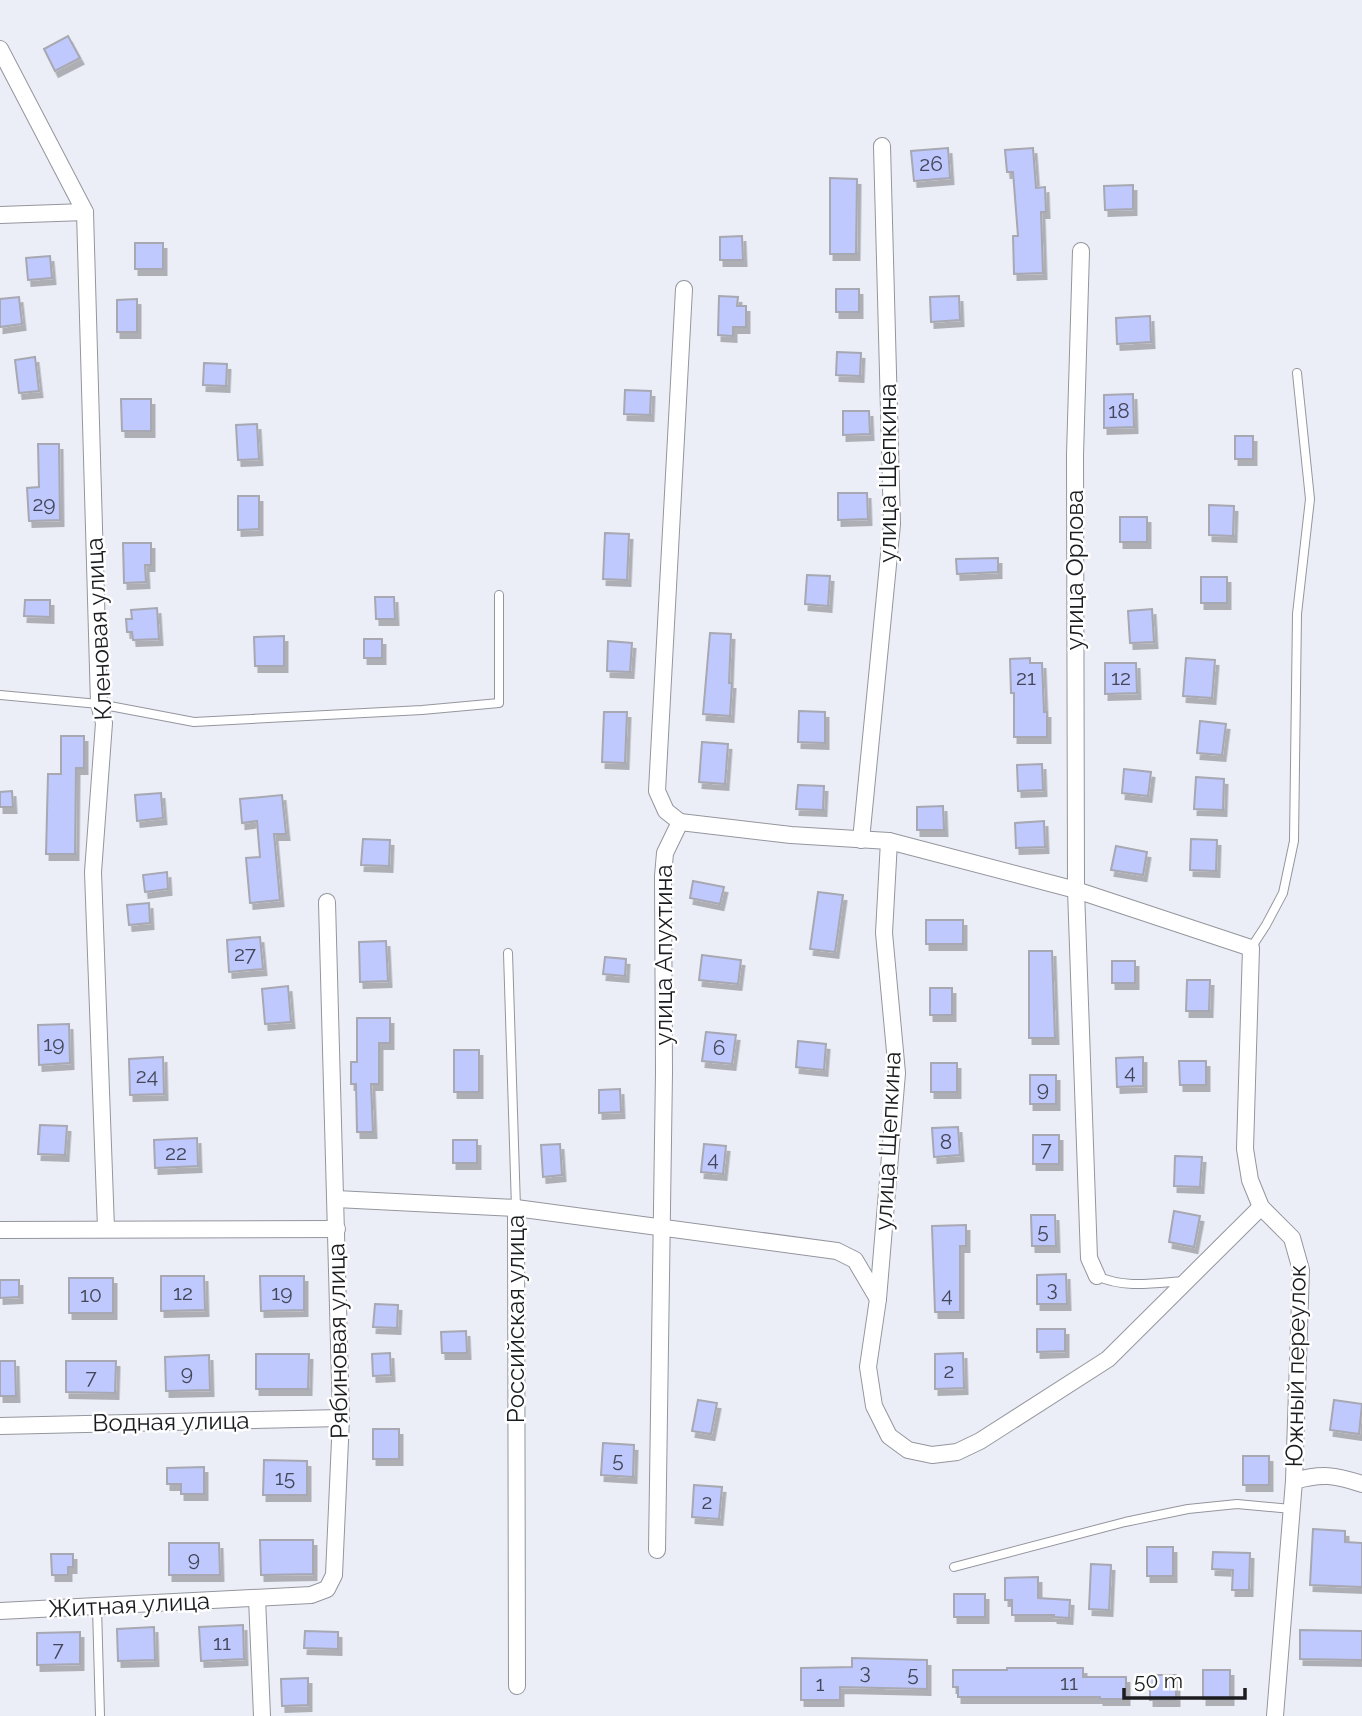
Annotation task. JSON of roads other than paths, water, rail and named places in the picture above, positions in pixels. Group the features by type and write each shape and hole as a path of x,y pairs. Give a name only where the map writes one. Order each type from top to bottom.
{"street":[{"name":"Кленовая улица","path":"0,49 85,212 99,704 104,723 93,872 106,1228"},
{"name":"улица Щепкина","path":"861,840 892,524 882,146"},
{"path":"0,215 85,212"},
{"name":"улица Орлова","path":"1081,251 1075,455 1076,890 1089,1258 1097,1276"},
{"path":"684,289 657,791 666,811 680,822 791,835 889,841 1076,890 1251,948"},
{"name":"улица Апухтина","path":"657,1550 662,1227 663,876 665,853 680,822"},
{"name":"улица Щепкина","path":"889,841 884,933 897,1073 878,1299 868,1367 874,1406 889,1436 908,1450 932,1455 957,1452 980,1441 1108,1359 1188,1280"},
{"name":"Рябиновая улица","path":"257,1598 311,1595 327,1589 334,1575 341,1419 327,902"},
{"name":"Южный переулок","path":"1251,948 1245,1149 1250,1180 1261,1207 1292,1238 1301,1270 1294,1481 1275,1716"},
{"path":"336,1199 516,1208 837,1251 855,1260 878,1299"},
{"path":"1188,1280 1261,1207"},
{"name":"Российская улица","path":"516,1208 517,1686"},
{"path":"0,1230 337,1229"},
{"name":"Водная улица","path":"0,1426 341,1419"},
{"path":"1294,1481 1313,1476 1335,1475 1362,1484"},
{"path":"257,1598 262,1716"},
{"name":"Житная улица","path":"0,1611 257,1598"}],"lane":[{"path":"1251,948 1283,893 1294,841 1297,614 1310,499 1297,373"},
{"path":"0,695 99,704 194,722 499,704 499,595"},
{"name":"Российская улица","path":"508,953 516,1208"},
{"path":"1097,1276 1125,1285 1188,1280"},
{"path":"954,1567 1125,1522 1188,1509 1237,1503 1292,1509"},
{"path":"97,1607 100,1716"}]}
